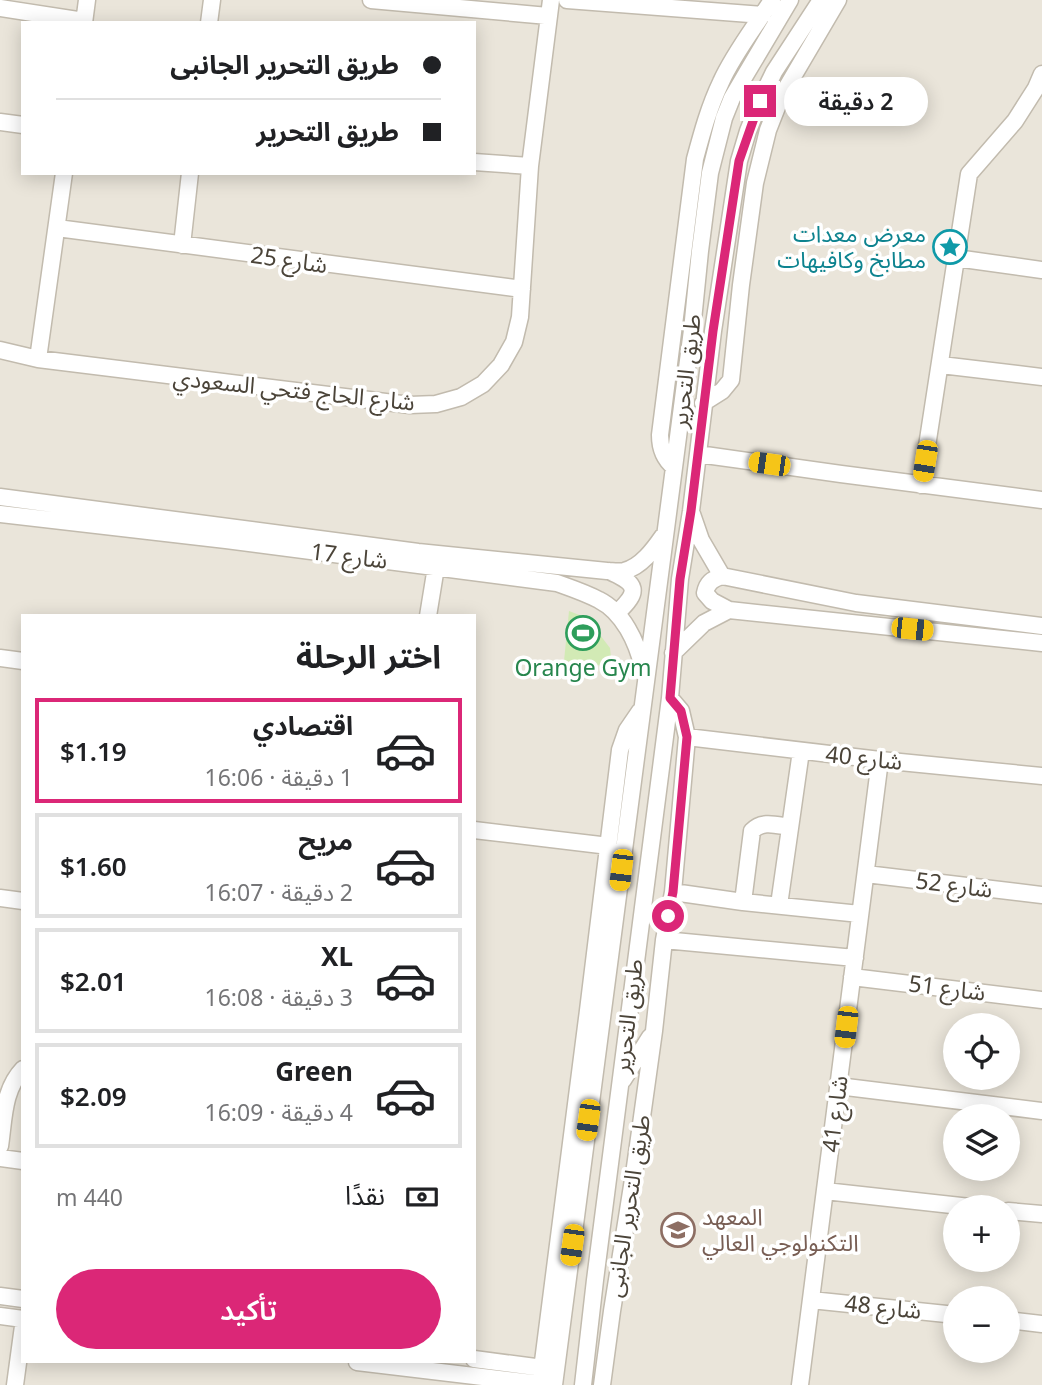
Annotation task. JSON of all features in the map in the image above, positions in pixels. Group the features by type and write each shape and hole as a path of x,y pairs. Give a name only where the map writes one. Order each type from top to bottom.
{"street":[{"path":"84,21 87,0"},
{"path":"209,21 212,0"},
{"path":"371,0 550,8"},
{"path":"567,0 763,15"},
{"path":"674,467 664,456 660,435 695,159 721,82 772,0"},
{"name":"طريق التحرير","path":"544,1380 569,1271 618,894 616,846 620,750 627,730 642,709 710,173 732,98 790,0"},
{"name":"طريق التحرير","path":"583,1385 670,698 680,579 739,161 760,101 775,72 821,0"},
{"path":"704,403 722,391 731,380 755,183 768,130 780,97 838,0"},
{"path":"0,8 78,21"},
{"name":"شارع الحاج فتحي السعودي","path":"0,350 38,359 410,405 436,404 461,397 483,384 501,365 514,342 520,317 530,166 550,8"},
{"path":"921,485 970,174 1015,121 1042,74"},
{"path":"0,122 21,125"},
{"path":"476,162 530,166"},
{"path":"38,359 64,175"},
{"path":"181,245 190,175"},
{"name":"شارع 25","path":"57,228 522,289"},
{"path":"956,258 1042,270"},
{"path":"696,285 704,295 719,292"},
{"path":"692,330 702,326 713,331"},
{"path":"941,365 1042,377"},
{"path":"698,454 1042,500"},
{"name":"شارع 17","path":"0,497 418,552 607,570 625,571 638,564 664,534"},
{"path":"691,511 701,540 722,576"},
{"name":"شارع 17","path":"0,514 558,583 599,599 617,613 639,652 645,681"},
{"path":"428,614 436,567"},
{"path":"607,570 621,577 632,588 631,600 617,613"},
{"path":"1042,626 856,603 722,576 710,582 705,593 712,601 729,610 1042,643"},
{"path":"673,653 704,623 729,610"},
{"path":"0,658 21,661"},
{"name":"طريق التحرير الجانبى","path":"602,1385 673,892 687,737 681,711 670,698"},
{"name":"شارع 40","path":"687,737 1042,776"},
{"path":"779,905 801,751"},
{"name":"شارع 41","path":"800,1385 880,760"},
{"path":"743,902 752,831 764,823 790,827"},
{"path":"476,830 616,846 638,852 650,844"},
{"path":"544,1380 550,1297 588,1016 616,846"},
{"name":"شارع 52","path":"866,874 1042,895"},
{"path":"618,894 633,888 644,890"},
{"path":"673,892 860,914"},
{"path":"0,898 21,901"},
{"path":"664,940 855,958"},
{"name":"شارع 51","path":"852,977 1042,999"},
{"path":"588,1016 598,1044"},
{"path":"620,1085 654,1031"},
{"path":"0,1146 7,1095 15,1077 21,1071"},
{"path":"838,1086 1042,1111"},
{"path":"0,1158 21,1161"},
{"path":"825,1191 943,1204"},
{"path":"1020,1212 1042,1214"},
{"path":"550,1297 569,1271"},
{"path":"595,1280 612,1311"},
{"path":"0,1296 21,1299"},
{"name":"شارع 48","path":"811,1300 943,1314"},
{"path":"0,1316 21,1319"},
{"path":"1020,1321 1042,1324"},
{"path":"15,1385 21,1340"},
{"path":"476,1360 544,1380"},
{"path":"367,1363 544,1380"}],"shaded area":[{"path":"0,0 1042,0 1042,1385 0,1385"}],"green space":[{"name":"Orange Gym","path":"569,611 587,618 610,648 612,667 564,661"}],"place":[{"name":"معرض معدات مطابخ وكافيهات","path":"950,247"},
{"name":"Orange Gym","path":"583,633"},
{"name":"المعهد التكنولوجي العالي","path":"678,1230"}],"route":[{"path":"668,916 673,892 687,737 681,711 670,698 680,579 739,161 760,101"}]}
